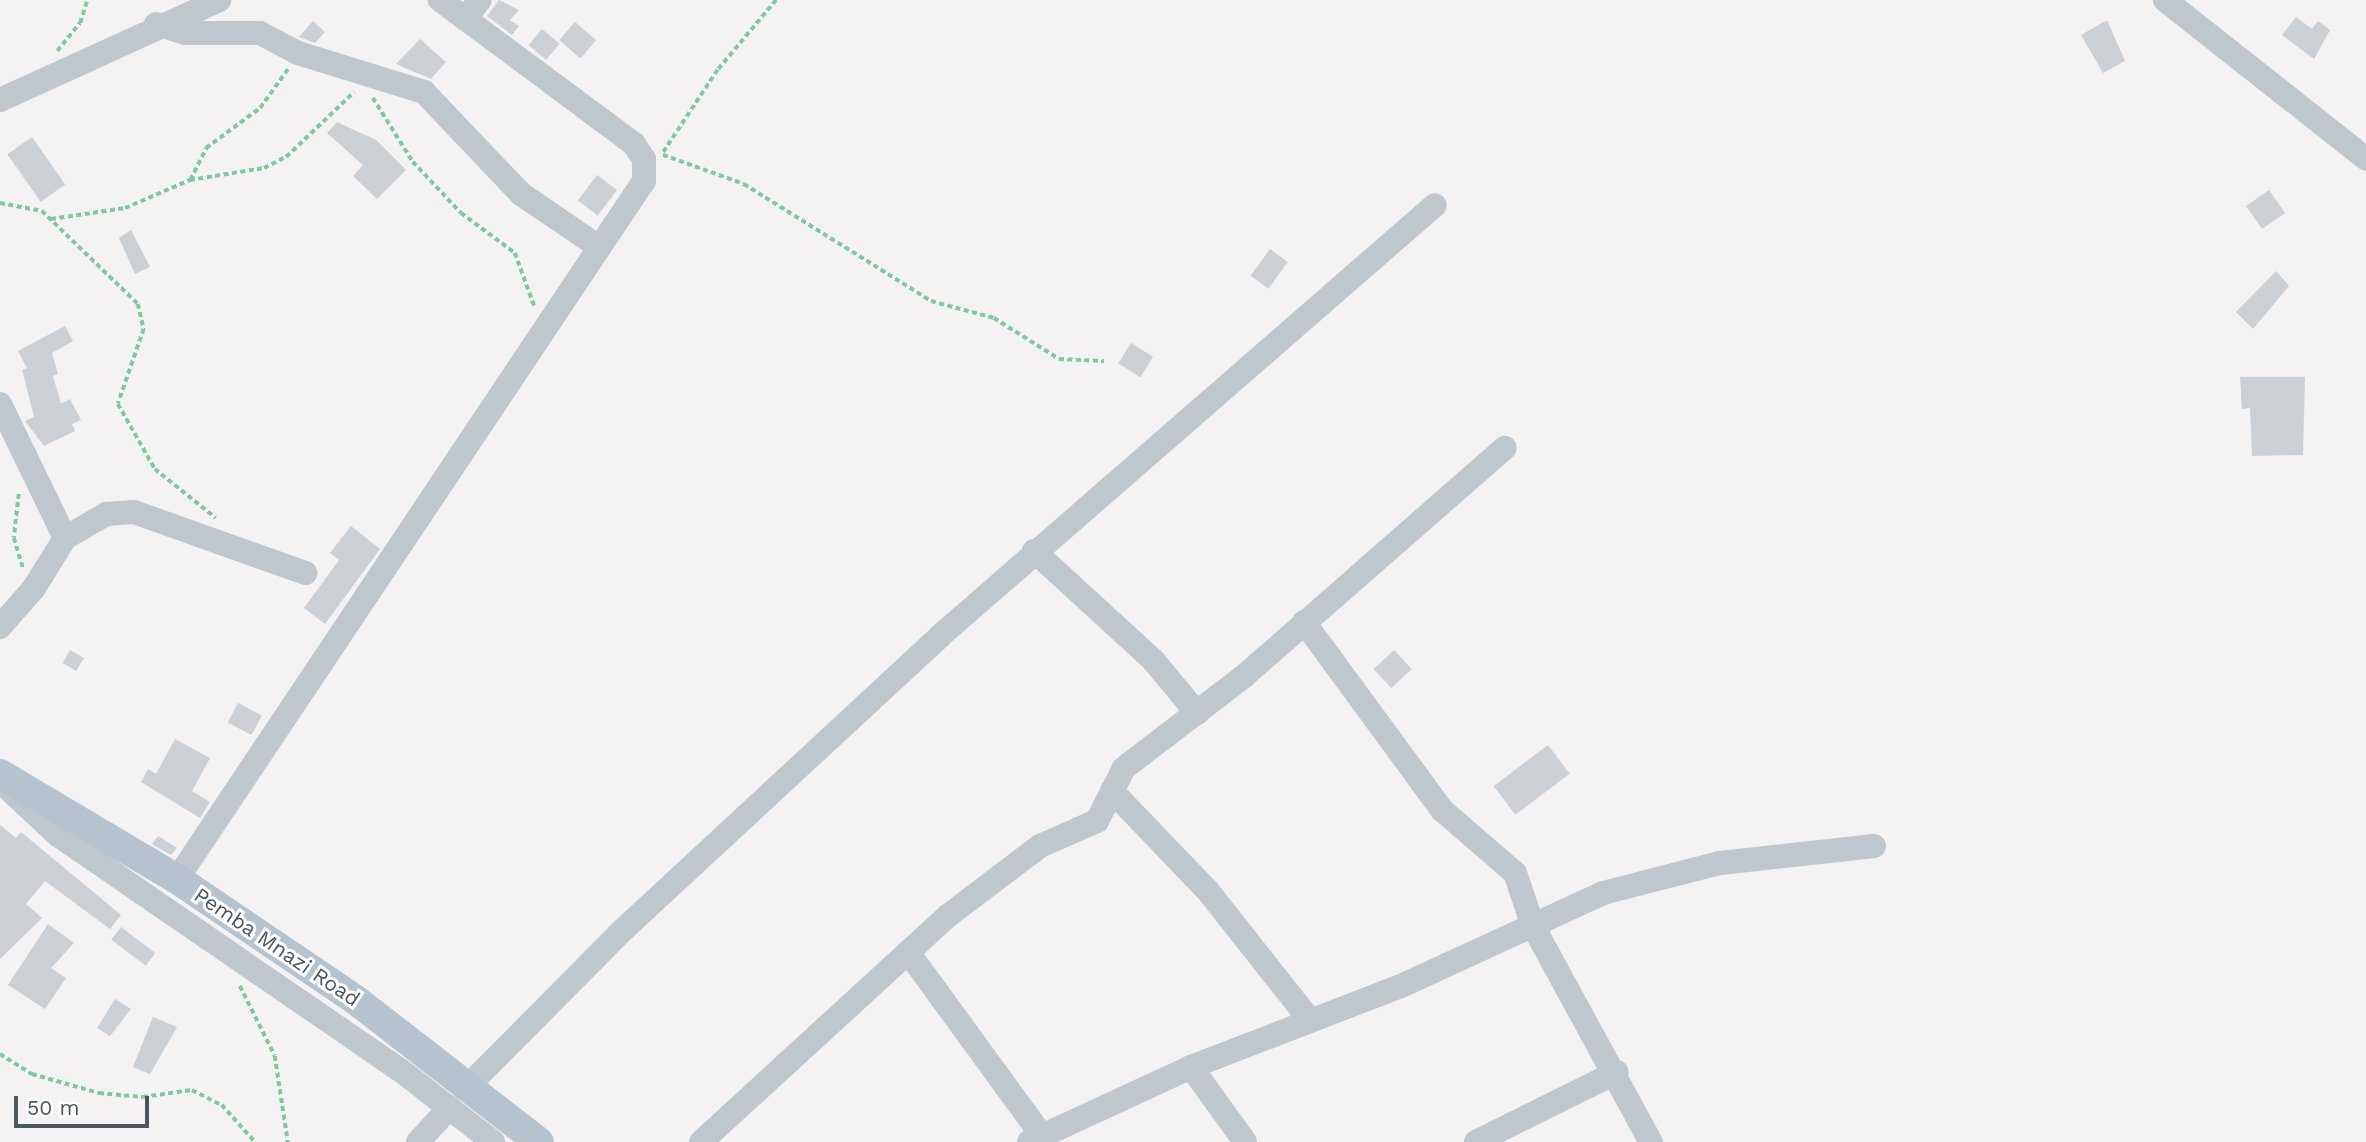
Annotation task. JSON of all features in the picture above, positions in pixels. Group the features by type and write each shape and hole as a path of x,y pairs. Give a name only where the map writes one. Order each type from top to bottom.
{"main road":[{"name":"Pemba Mnazi Road","path":"0,774 177,879 470,1084 539,1142"}],"street":[{"path":"0,100 41,76 156,24 219,0"},
{"path":"177,879 654,162 473,10 440,0"},
{"path":"2165,0 2366,159"},
{"path":"156,24 186,33 260,33 298,53 368,81 424,92 520,194 599,247"},
{"path":"470,1084 624,929 1034,551 1435,205"},
{"path":"0,404 65,538"},
{"path":"701,1142 908,952 1040,846 1097,821 1124,768 1197,713 1505,448"},
{"path":"0,627 29,594 65,538 106,514 134,512 305,573"},
{"path":"1034,551 1153,660 1197,713"},
{"path":"1304,622 1448,818 1515,873 1533,926 1617,1072 1651,1142"},
{"path":"0,780 58,835 450,1107 493,1142"},
{"path":"1112,791 1181,861 1308,1018"},
{"path":"908,952 1036,1139 1191,1067 1308,1018 1401,986 1533,926 1653,876 1874,846"},
{"path":"1191,1067 1245,1142"},
{"path":"1476,1142 1617,1072"},
{"path":"418,1142 450,1107"}],"path":[{"path":"41,76 80,23 87,0"},
{"path":"776,0 654,162 744,184 931,301 994,318 1059,359 1104,361"},
{"path":"190,180 206,148 260,108 298,53"},
{"path":"51,219 125,208 190,180 264,168 286,157 307,131 368,81 413,162 461,213 515,253 543,330"},
{"path":"0,203 42,211 144,314 118,404 155,469 222,523"},
{"path":"26,454 15,538 29,594"},
{"path":"220,946 275,1056 288,1142"},
{"path":"0,1054 39,1077 99,1093 192,1090 222,1105 255,1142"}],"building":[{"path":"499,0 519,10 510,20 519,26 512,35 487,16"},
{"path":"2296,17 2312,29 2318,21 2330,30 2314,59 2282,35"},
{"path":"2107,20 2125,61 2103,73 2081,35"},
{"path":"313,21 325,32 315,43 299,37"},
{"path":"575,22 596,40 580,58 559,40"},
{"path":"542,29 560,44 546,60 529,45"},
{"path":"420,39 446,62 431,79 396,64"},
{"path":"337,122 376,140 406,170 377,199 353,176 363,165 327,133"},
{"path":"32,137 65,185 41,202 7,154"},
{"path":"597,175 617,190 598,216 578,201"},
{"path":"2269,190 2285,213 2262,229 2246,206"},
{"path":"131,230 150,267 135,274 119,238"},
{"path":"1270,249 1288,262 1268,289 1251,276"},
{"path":"2276,271 2289,286 2253,329 2236,312"},
{"path":"65,326 73,341 52,353 58,374 53,376 61,404 70,399 81,420 72,424 75,431 44,446 25,421 34,417 22,370 27,368 18,351"},
{"path":"1131,343 1153,357 1140,377 1118,363"},
{"path":"2240,377 2305,377 2303,455 2252,456 2250,408 2242,409"},
{"path":"351,526 380,549 325,624 304,608 339,560 330,553"},
{"path":"70,650 84,658 76,671 62,663"},
{"path":"1394,650 1412,669 1391,688 1374,669"},
{"path":"238,703 262,716 252,735 228,722"},
{"path":"175,739 210,758 192,791 210,802 200,818 141,782 148,769 156,774"},
{"path":"1548,745 1570,774 1515,815 1494,786"},
{"path":"0,825 16,838 21,832 121,915 110,929 45,881 26,904 42,918 0,959"},
{"path":"158,836 177,848 171,855 152,844"},
{"path":"48,924 74,943 51,968 66,978 45,1009 8,985"},
{"path":"121,927 155,953 146,966 111,940"},
{"path":"115,999 131,1009 110,1036 97,1028"},
{"path":"153,1017 177,1027 150,1074 133,1067"}]}
